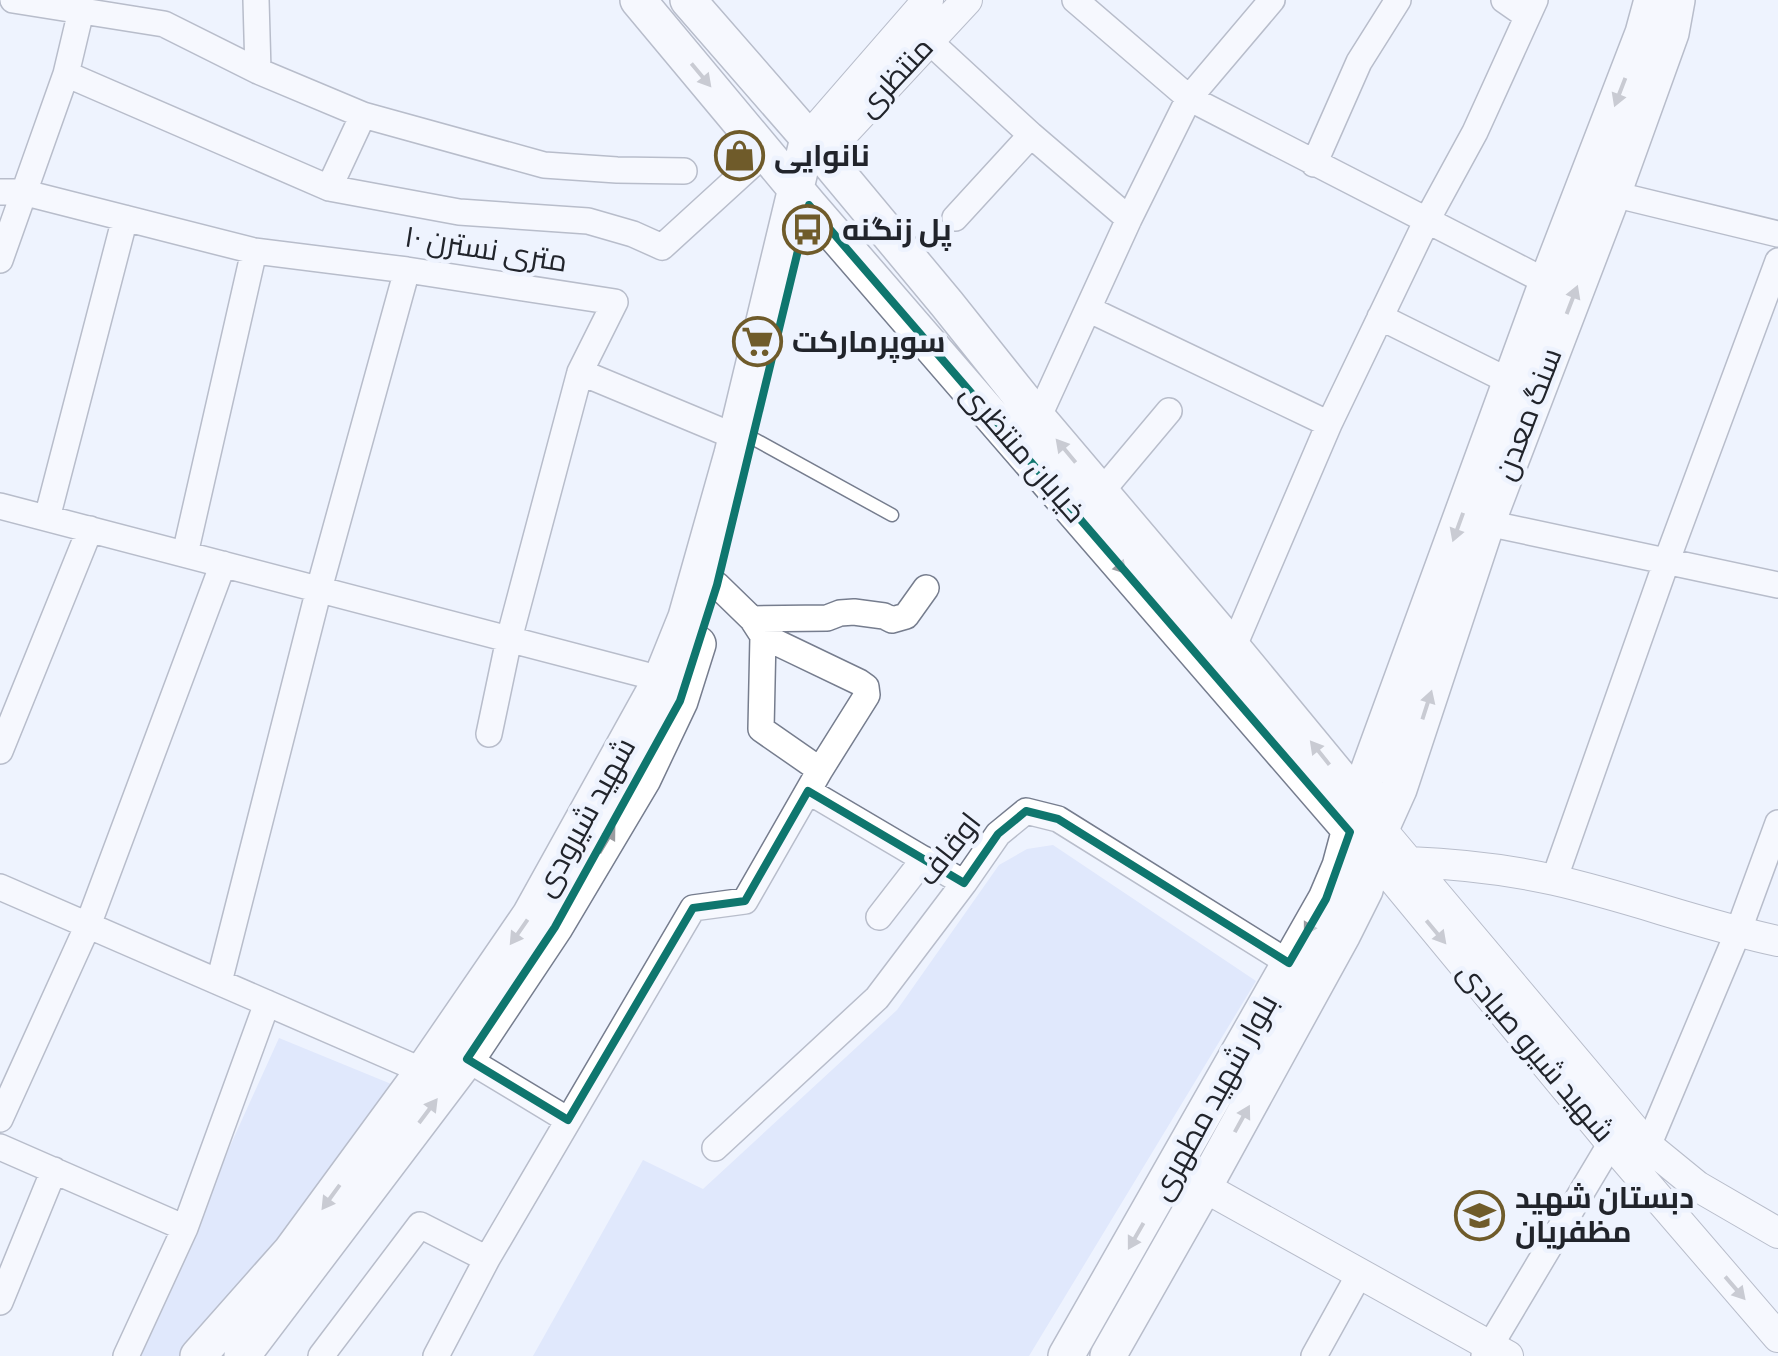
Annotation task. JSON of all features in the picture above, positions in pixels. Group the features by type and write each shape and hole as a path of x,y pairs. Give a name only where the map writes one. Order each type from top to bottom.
{"main road":[{"name":"خیابان منتظری","path":"638,0 804,198 1377,843"},
{"name":"خیابان منتظری","path":"688,0 815,146 1038,418 1234,648 1377,843"},
{"name":"سنگ معدن","path":"1377,843 1511,382 1652,0"},
{"name":"سنگ معدن","path":"1377,843 1399,789 1487,522 1671,34 1678,0"},
{"name":"شهید شیرودی","path":"242,1356 467,1060 556,926 643,779 680,701 717,585 745,438 815,146"},
{"name":"شهید شیرودی","path":"198,1356 291,1251 423,1071 530,915 662,679 745,438"},
{"name":"بلوار شهید مطهری","path":"1066,1356 1326,898 1340,866 1377,843"},
{"name":"بلوار شهید مطهری","path":"1108,1356 1343,934 1365,890 1377,843"}],"street":[{"path":"13,0 45,2 80,11 167,12 258,72 363,114 544,165 684,170"},
{"path":"256,0 258,72"},
{"name":"منتظری","path":"815,146 928,0"},
{"name":"منتظری","path":"815,146 929,41 967,0"},
{"path":"1076,0 1188,98 1548,282"},
{"path":"1314,164 1358,62 1398,0"},
{"path":"1234,648 1330,424 1426,220 1475,132 1531,8 1504,0"},
{"path":"1038,418 1188,98 1259,5"},
{"path":"0,260 11,192 66,74 80,11"},
{"path":"929,41 1129,219"},
{"path":"66,74 330,188 458,212 588,221 633,234 662,248 766,152"},
{"path":"330,188 363,114"},
{"path":"954,218 1032,135"},
{"name":"۱۰ متری نسترن","path":"11,192 254,251 616,302 580,372 509,639 489,734"},
{"path":"1613,194 1778,234"},
{"path":"46,518 126,218"},
{"path":"184,554 254,251"},
{"path":"1554,880 1778,261"},
{"path":"219,982 319,589 407,270"},
{"path":"1088,310 1330,424"},
{"path":"1380,317 1511,382"},
{"path":"580,372 745,438"},
{"path":"1101,492 1168,411"},
{"path":"0,506 662,679"},
{"path":"1487,522 1778,585"},
{"path":"0,751 90,529"},
{"path":"0,1119 88,925 223,564"},
{"path":"436,1356 487,1259 693,908 745,901 814,780 868,696 866,687 758,627 717,585"},
{"path":"758,627 854,612 892,620 906,616 926,588"},
{"path":"758,627 761,729 814,780 964,883"},
{"name":"اوقاف","path":"715,1148 877,998 998,834 1026,811 1058,819 1289,964"},
{"path":"1648,1146 1738,932 1778,823"},
{"path":"1377,843 1460,864 1554,880 1778,940"},
{"name":"شهید شیرو صیادی","path":"1377,843 1611,1143 1778,1337"},
{"name":"شهید شیرو صیادی","path":"1377,843 1648,1146 1697,1186 1778,1233"},
{"path":"879,917 924,859"},
{"path":"0,887 423,1071"},
{"path":"126,1356 185,1228 267,1003"},
{"path":"467,1060 568,1120"},
{"path":"1177,1163 1204,1186 1494,1353 1611,1143"},
{"path":"0,1146 185,1228"},
{"path":"0,1302 54,1170"},
{"path":"322,1356 420,1225 487,1259"},
{"path":"1314,1356 1360,1273"}],"lane":[{"path":"745,438 892,515"}],"highlighted area":[{"path":"809,205 1350,832 1326,899 1289,963 1058,819 1026,811 998,834 964,883 808,791 745,901 693,908 568,1120 467,1059 555,927 680,701 717,585"}],"shaded area":[{"path":"1053,845 1256,981 1029,1356 533,1356 643,1160 703,1189 897,1010 999,865 1027,849"},
{"path":"279,1038 401,1088 193,1356 135,1356"}],"place":[{"name":"نانوایی","path":"739,156"},
{"name":"پل زنگنه","path":"807,230"},
{"name":"سوپرمارکت","path":"757,342"},
{"name":"دبستان شهید مظفریان","path":"1480,1215"}]}
